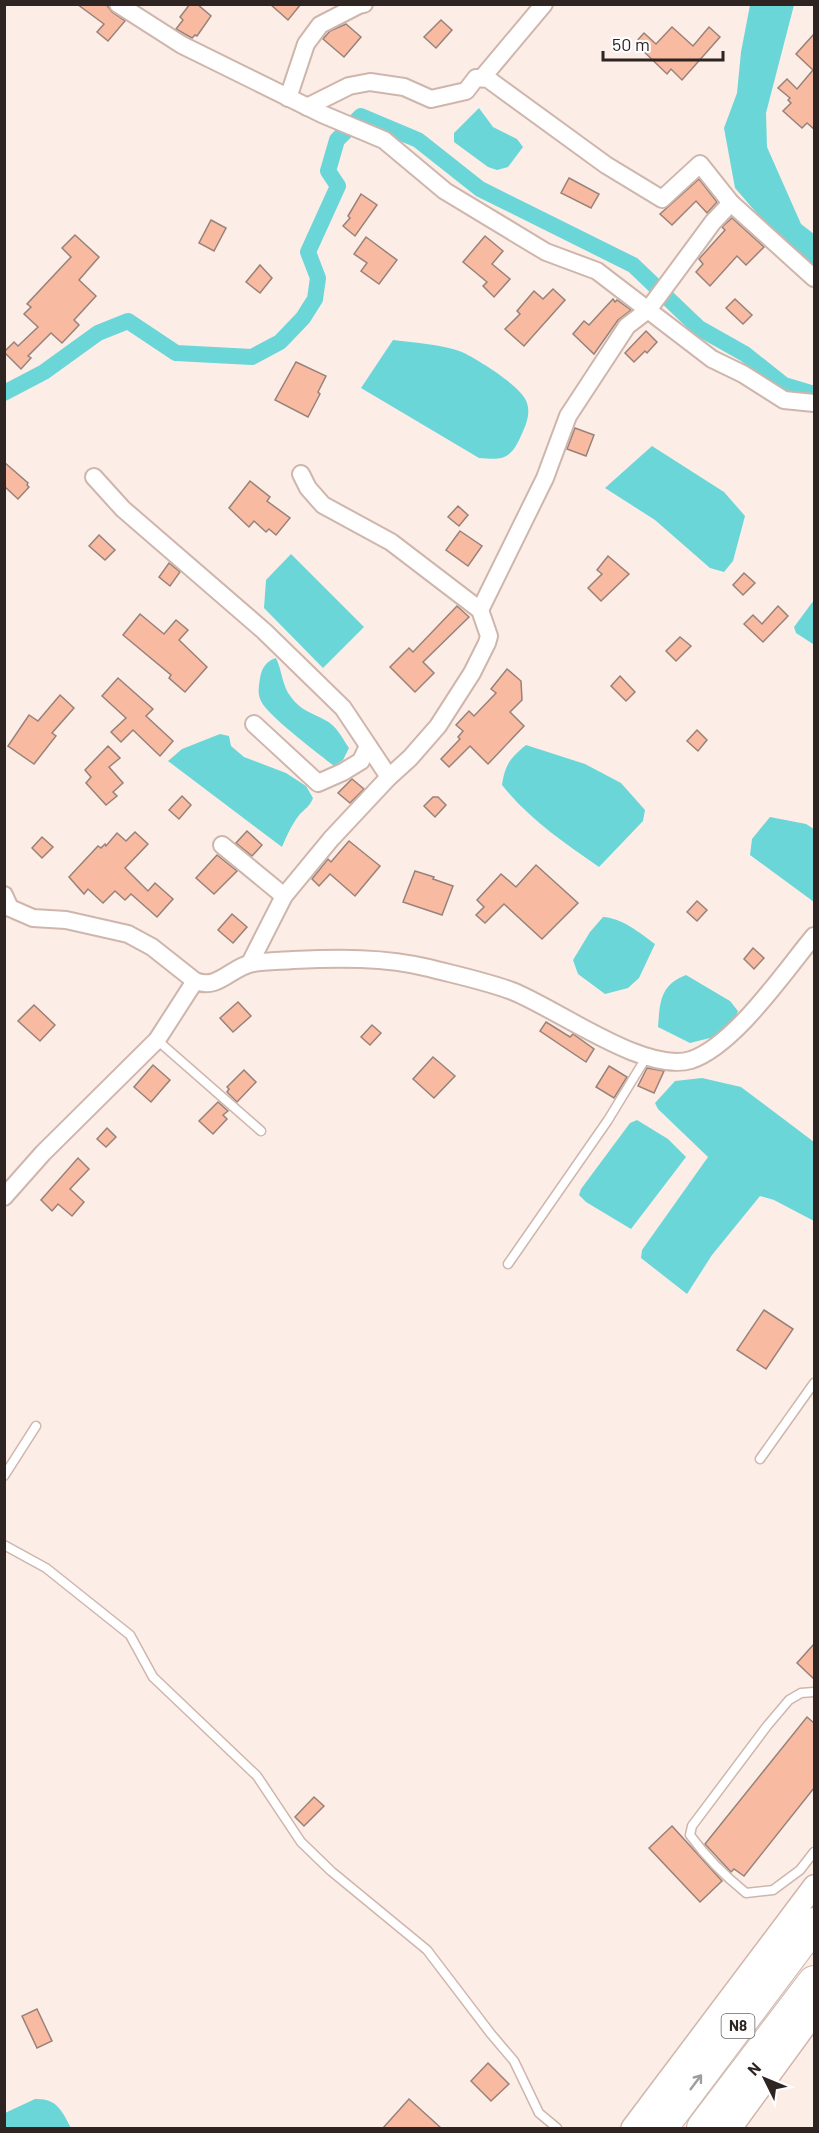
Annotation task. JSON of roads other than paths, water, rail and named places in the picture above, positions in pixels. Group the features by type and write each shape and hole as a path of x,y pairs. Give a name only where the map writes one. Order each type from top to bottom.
{"highway":[{"name":"N8","path":"661,2128 814,1924"},
{"name":"N8","path":"703,2128 814,1982"}],"street":[{"path":"118,4 182,45 322,114 384,140 445,190 546,252 597,271 712,359 743,374 784,400 814,403"},
{"path":"288,98 306,44 320,26 364,4"},
{"path":"482,78 544,4"},
{"path":"307,106 349,86 370,82 404,87 431,99 466,91 476,78 488,79 606,165 662,199 700,164 731,203 814,278"},
{"path":"480,610 544,478 568,416 627,326 648,310 713,222 731,203"},
{"path":"250,963 284,896 331,838 410,758 438,726 472,673 489,636 480,610 391,542 323,505 308,488 301,474"},
{"path":"94,477 123,509 264,631 343,708 389,777"},
{"path":"254,724 318,783 362,762 368,746"},
{"path":"222,844 284,896"},
{"path":"4,895 10,908 33,918 66,920 128,934 152,947 195,981 203,984 212,984 250,963 348,957 425,967 512,992 594,1035 665,1062 690,1060 722,1044 747,1018 814,936"},
{"path":"4,1197 43,1153 157,1040 195,981"},
{"path":"632,2128 814,1886"},
{"path":"731,2128 814,2014"}],"lane":[{"path":"157,1040 261,1131"},
{"path":"508,1264 608,1120 646,1056"},
{"path":"760,1459 814,1383"},
{"path":"4,1476 36,1426"},
{"path":"4,1545 46,1568 130,1635 153,1677 257,1776 301,1842 331,1871 426,1950 514,2061 538,2113 557,2128"},
{"path":"814,1692 801,1693 789,1700 692,1826 690,1835 700,1849 746,1893 773,1890 800,1870 814,1852"}],"water":[{"path":"750,5 794,5 766,113 767,147 801,224 814,234 814,268 774,233 735,188 724,128 737,93 741,52"},
{"path":"479,108 493,127 517,139 523,147 508,167 497,170 488,167 454,142 454,133"},
{"path":"393,340 437,345 462,352 488,367 517,389 527,403 528,412 524,430 512,451 504,457 479,458 361,388"},
{"path":"652,446 724,492 745,516 733,561 724,572 710,568 655,520 605,488"},
{"path":"291,554 364,627 323,668 264,608 266,580"},
{"path":"814,600 813,644 796,633 794,627"},
{"path":"276,658 288,693 302,708 333,726 349,748 343,760 334,766 283,725 261,701 259,690 262,671 267,663"},
{"path":"220,734 229,736 231,746 244,757 286,773 306,786 313,798 300,814 282,847 168,761 182,749"},
{"path":"526,745 585,764 621,783 645,810 643,821 599,867 535,819 502,785 509,762"},
{"path":"770,817 806,824 814,829 814,902 750,855 752,839"},
{"path":"603,917 624,923 655,944 639,978 628,988 605,994 578,974 573,960 590,932"},
{"path":"686,975 730,1001 738,1011 733,1024 718,1036 690,1043 658,1027 661,1002 666,989 677,979"},
{"path":"702,1078 741,1087 814,1142 814,1221 774,1200 760,1196 712,1255 687,1294 641,1258 642,1250 708,1157 658,1109 655,1103 675,1081"},
{"path":"637,1120 668,1139 686,1157 631,1229 586,1202 579,1195 581,1189 630,1123"},
{"path":"35,2099 54,2103 71,2128 5,2128 5,2113"}],"waterway":[{"path":"4,393 44,372 98,333 128,321 176,353 252,357 280,342 303,318 315,299 318,278 308,252 338,186 328,171 337,140 361,116 418,140 480,189 633,265 699,328 745,354 784,385 814,394"}]}
